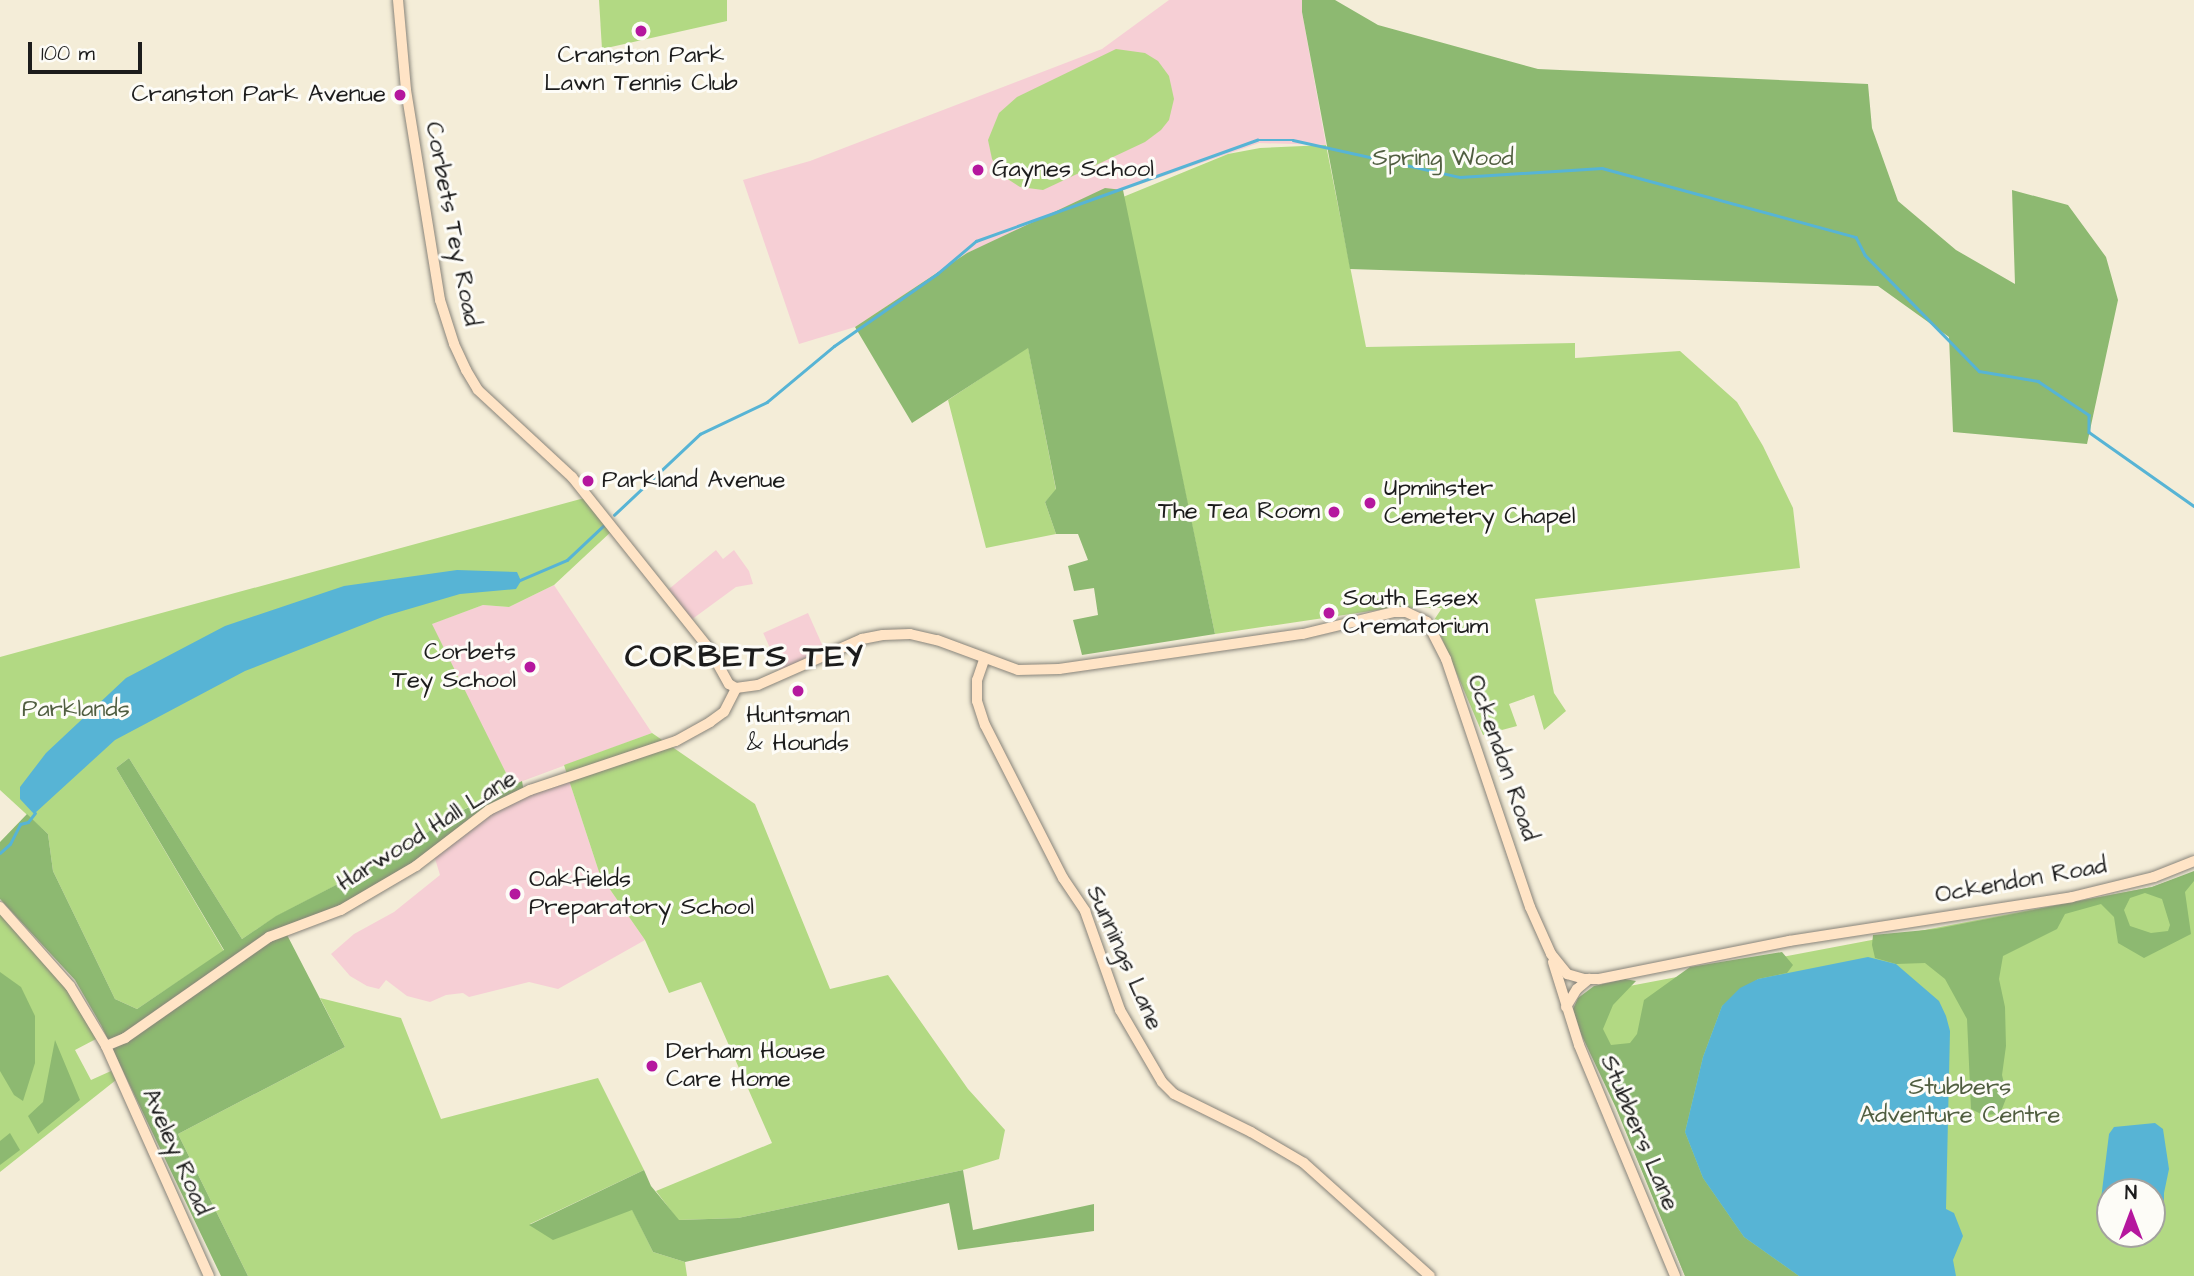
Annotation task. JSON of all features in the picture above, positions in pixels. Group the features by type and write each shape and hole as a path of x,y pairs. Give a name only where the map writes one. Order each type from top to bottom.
{"main road":[{"name":"Corbets Tey Road","path":"398,0 407,96 440,300 454,344 466,370 478,390 572,477 710,650 729,684 736,688"},
{"name":"Ockendon Road","path":"736,688 758,685 862,639 884,635 910,634 937,640 984,660 1018,670 1059,669 1303,634 1394,612 1418,617 1426,622 1446,659 1526,895 1551,954 1567,974 1590,979 1789,941 2072,897 2154,877 2194,861"},
{"name":"Sunnings Lane","path":"984,660 978,680 977,701 985,725 1063,878 1077,896 1120,1010 1162,1082 1174,1094 1304,1163 1430,1276"},
{"name":"Harwood Hall Lane","path":"106,1046 125,1038 269,937 341,910 416,866 489,810 530,790 676,741 710,722 724,712 736,688"},
{"name":"Aveley Road","path":"0,907 70,986 106,1046 209,1276"},
{"name":"Stubbers Lane","path":"1551,954 1566,1007 1675,1276"},
{"path":"1566,1007 1577,989 1590,979"}],"shaded area":[{"name":"Gaynes School","path":"1169,0 1302,0 1326,145 1259,143 1118,192 967,253 855,327 799,344 743,180 810,161 1102,49"},
{"path":"716,550 723,559 734,550 749,571 753,584 736,587 691,620 669,589"},
{"name":"Corbets Tey School","path":"554,585 652,733 512,785 431,624 483,605 509,607"},
{"path":"808,613 826,653 781,673 763,633"},
{"name":"Oakfields Preparatory School","path":"568,777 600,875 645,940 558,989 529,982 469,997 463,993 446,995 430,1002 407,996 386,980 379,989 367,986 350,976 331,954 354,934 394,912 440,875 433,852 489,810"}],"green space":[{"name":"Cranston Park Lawn Tennis Club","path":"599,0 727,0 727,21 602,49"},
{"name":"Spring Wood","path":"1302,0 1335,0 1378,25 1538,69 1868,84 1872,128 1898,201 1956,250 2015,284 2012,190 2068,205 2106,257 2118,300 2087,444 1953,432 1949,337 1878,286 1350,269 1302,12"},
{"path":"1116,49 1145,53 1158,61 1169,76 1174,99 1169,120 1161,130 1145,142 1043,190 1020,187 1003,176 992,159 988,140 999,113 1017,97"},
{"path":"1326,145 1366,347 1575,343 1575,358 1680,351 1737,402 1763,446 1793,508 1800,568 1535,599 1554,693 1566,711 1544,730 1534,695 1509,704 1517,726 1483,735 1434,620 1442,608 1391,608 1215,634 1123,197 1228,154 1260,148"},
{"path":"1105,188 1123,190 1215,634 1082,655 1073,620 1098,615 1094,588 1074,591 1068,566 1088,560 1078,534 1056,534 1045,502 1056,489 1028,348 912,423 855,327 967,253"},
{"path":"1028,347 1056,490 1045,502 1056,534 986,548 948,400"},
{"name":"Parklands","path":"588,497 614,529 554,585 509,607 483,605 432,624 512,785 453,815 394,855 277,916 242,939 129,758 116,768 224,951 137,1009 115,999 53,871 48,834 0,790 0,657"},
{"path":"652,733 755,804 830,989 888,975 968,1089 1005,1130 999,1159 963,1170 738,1218 678,1220 656,1191 772,1143 701,982 669,993 645,940 600,875 564,765"},
{"path":"129,758 242,939 276,916 394,855 453,815 522,781 524,792 341,910 285,931 345,1047 178,1134 248,1276 221,1276 101,1025 75,980 0,899 0,842 27,814 48,834 53,871 115,999 137,1009 224,950 116,768"},
{"path":"2194,871 2194,881 2185,892 2191,934 2144,958 2118,943 2114,917 2101,904 2065,914 2057,929 2003,956 1999,979 2005,1007 2006,1046 2002,1075 2007,1096 2000,1114 1983,1115 1971,1109 1967,1019 1945,979 1925,963 1896,964 1875,958 1873,935 1936,929 2152,887","holes":["2145,893 2162,899 2170,925 2168,931 2151,933 2130,926 2124,910 2130,898"]},
{"name":"Stubbers Adventure Centre","path":"2194,872 2194,1276 1685,1276 1579,1016 1603,991 2152,887"},
{"path":"0,910 36,945 95,1028 96,1039 75,1050 91,1080 111,1071 116,1080 0,1172"},
{"path":"1782,952 1793,965 1787,973 1758,979 1722,1006 1703,1057 1685,1132 1703,1178 1744,1237 1799,1276 1685,1276 1616,1108 1581,1034 1573,1009 1578,998 1594,986 1625,979 1636,981 1613,1005 1603,1029 1611,1045 1630,1043 1637,1034 1644,1000 1690,967"},
{"path":"0,972 21,987 35,1016 35,1063 23,1101 14,1095 0,1071"},
{"path":"320,998 401,1018 441,1119 598,1078 644,1170 530,1224 556,1238 632,1209 653,1252 685,1262 687,1276 248,1276 178,1134 345,1047"},
{"path":"55,1040 80,1100 38,1134 28,1116 43,1102"},
{"path":"10,1133 20,1150 0,1165 0,1141"},
{"path":"644,1170 651,1186 679,1220 738,1218 963,1170 973,1230 1094,1204 1094,1231 958,1250 949,1203 685,1262 653,1252 632,1210 553,1240 529,1225"}],"water":[{"path":"457,570 517,572 521,581 516,589 460,594 385,616 245,671 115,740 34,814 20,799 20,787 46,753 126,678 225,626 344,586"},
{"path":"1868,957 1896,964 1939,1001 1946,1016 1950,1031 1946,1209 1954,1213 1963,1236 1953,1260 1956,1276 1799,1276 1744,1237 1703,1178 1685,1132 1703,1057 1722,1006 1740,988 1758,979"},
{"path":"2155,1123 2163,1129 2169,1169 2166,1183 2166,1178 2104,1178 2109,1134 2114,1127"}],"waterway":[{"path":"614,515 700,434 767,402 834,346 937,274 976,241 1257,140 1293,140 1460,177 1602,168 1856,237 1865,255 1979,371 2038,381 2089,415 2089,432 2194,506"},
{"path":"518,581 567,560 604,525"},
{"path":"0,853 10,844 20,824 28,822 35,813"}],"place":[{"name":"Cranston Park Lawn Tennis Club","path":"641,31"},
{"name":"Cranston Park Avenue","path":"400,95"},
{"name":"Gaynes School","path":"978,170"},
{"name":"Parkland Avenue","path":"588,481"},
{"name":"Upminster Cemetery Chapel","path":"1370,503"},
{"name":"The Tea Room","path":"1334,512"},
{"name":"South Essex Crematorium","path":"1329,613"},
{"name":"Corbets Tey School","path":"530,667"},
{"name":"Huntsman & Hounds","path":"798,691"},
{"name":"Oakfields Preparatory School","path":"515,894"},
{"name":"Derham House Care Home","path":"652,1066"}],"district":[{"name":"CORBETS TEY","path":"745,657"}]}
